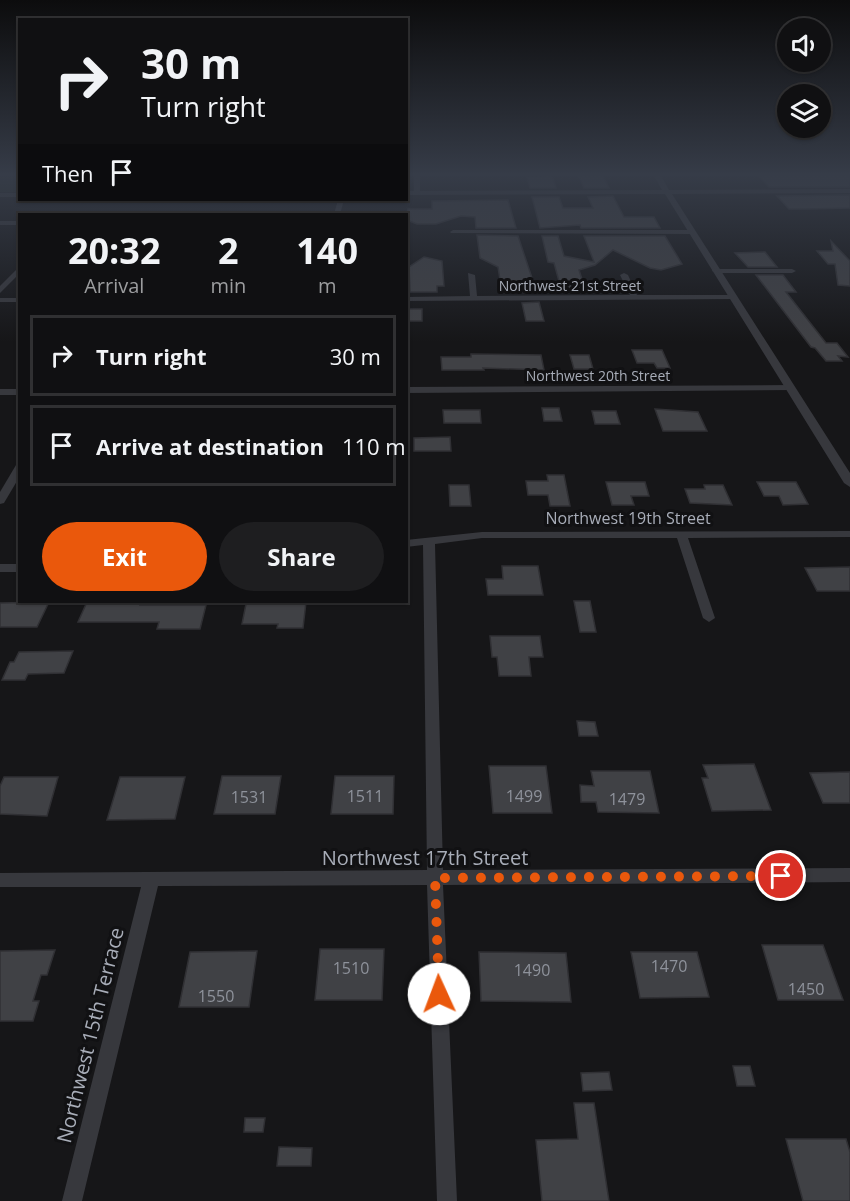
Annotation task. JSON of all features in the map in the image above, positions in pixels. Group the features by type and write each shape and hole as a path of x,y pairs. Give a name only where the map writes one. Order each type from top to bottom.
{"street":[{"path":"453,232 692,232 848,476"},
{"path":"0,291 18,270"},
{"path":"716,271 792,271"},
{"path":"471,275 474,298"},
{"path":"624,275 634,298"},
{"name":"Northwest 21st Street","path":"408,299 733,297"},
{"path":"0,300 18,300"},
{"name":"Northwest 20th Street","path":"408,390 790,388"},
{"path":"0,392 18,392"},
{"path":"0,501 18,470"},
{"path":"681,534 709,618"},
{"name":"Northwest 19th Street","path":"408,544 482,535 850,534"},
{"path":"429,540 435,878 447,1201"},
{"path":"0,568 18,568"},
{"name":"Northwest 17th Street","path":"0,880 850,875"},
{"name":"Northwest 15th Terrace","path":"72,1201 151,880"}],"building":[{"path":"477,235 518,236 537,293 511,292 510,286 501,286 498,267 480,258"},
{"path":"542,236 558,236 564,256 594,262 584,236 665,236 682,264 661,270 650,268 613,250 595,265 579,270 586,292 562,292 554,263 548,262"},
{"path":"831,241 850,261 850,286 838,285 835,264 828,264 817,251 833,251"},
{"path":"765,252 777,267 748,267 735,253"},
{"path":"424,257 442,261 444,286 437,286 437,292 410,292 409,267"},
{"path":"756,275 783,275 796,292 786,292 826,343 837,343 848,357 838,356 842,361 826,361 815,348 811,347"},
{"path":"539,302 544,321 526,321 522,303"},
{"path":"408,309 422,309 422,321 408,321"},
{"path":"632,350 662,350 670,368 657,368 654,363 637,363"},
{"path":"471,354 541,355 544,370 483,368 484,370 442,370 441,357 471,357"},
{"path":"570,355 589,355 593,369 574,369"},
{"path":"542,408 559,408 562,421 544,421"},
{"path":"655,409 698,412 707,431 663,431"},
{"path":"443,410 480,410 481,423 444,423"},
{"path":"592,411 616,411 620,424 595,424"},
{"path":"450,437 451,451 414,451 414,438"},
{"path":"547,475 564,475 570,506 550,506 548,495 528,495 526,481 548,481"},
{"path":"606,482 645,482 649,496 631,496 634,505 612,505"},
{"path":"757,482 796,482 808,504 783,505 779,496 764,496"},
{"path":"449,485 469,485 471,506 450,506"},
{"path":"704,485 723,485 732,505 690,503 685,489 705,489"},
{"path":"502,566 538,566 543,595 488,595 486,579 503,579"},
{"path":"850,567 850,591 817,591 805,568"},
{"path":"574,601 590,601 596,632 580,632"},
{"path":"0,603 49,603 37,627 0,627"},
{"path":"87,603 206,605 200,629 157,629 159,622 78,622"},
{"path":"306,603 303,628 277,628 278,624 242,624 246,604"},
{"path":"490,636 540,636 543,657 529,657 531,676 499,676 497,657 492,657"},
{"path":"73,651 64,673 28,674 25,680 2,680 10,662 14,662 19,652"},
{"path":"577,721 595,722 598,736 579,736"},
{"path":"754,764 771,810 712,811 702,778 708,778 703,765"},
{"path":"489,766 546,766 552,813 493,813"},
{"path":"591,771 650,771 659,813 598,812 596,802 581,802 580,785 594,786"},
{"path":"850,772 850,803 823,803 810,773"},
{"path":"222,776 281,776 275,814 214,814"},
{"path":"335,776 394,776 393,814 331,814"},
{"path":"4,777 58,777 47,816 0,814 0,786"},
{"path":"120,777 185,777 175,819 107,820"},
{"path":"762,945 823,945 843,1000 778,1000"},
{"path":"320,949 384,949 382,1000 315,1000"},
{"path":"55,950 47,975 41,975 33,1001 39,1001 33,1021 0,1021 0,951"},
{"path":"257,951 249,1007 179,1007 190,952"},
{"path":"479,952 566,953 571,1002 481,1001"},
{"path":"631,952 697,952 709,997 640,998"},
{"path":"733,1066 750,1066 755,1086 737,1086"},
{"path":"609,1072 612,1090 583,1091 581,1073"},
{"path":"574,1103 594,1103 609,1201 542,1201 536,1140 578,1139"},
{"path":"245,1118 265,1118 263,1132 244,1132"},
{"path":"786,1139 846,1139 850,1152 850,1201 803,1201"},
{"path":"279,1147 312,1148 311,1166 277,1166"}],"route":[{"path":"439,994 435,878 781,876"}]}
